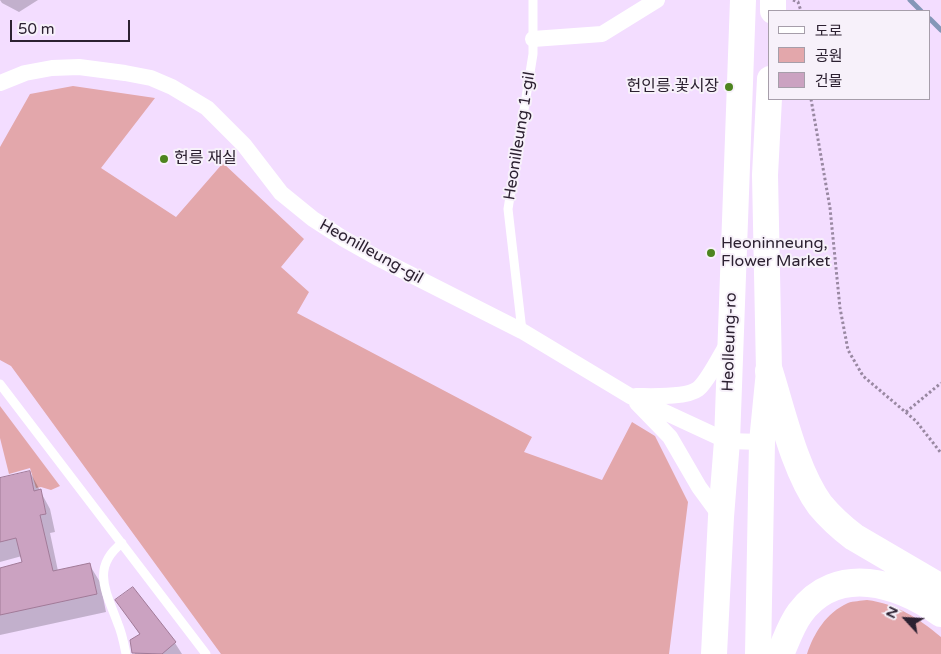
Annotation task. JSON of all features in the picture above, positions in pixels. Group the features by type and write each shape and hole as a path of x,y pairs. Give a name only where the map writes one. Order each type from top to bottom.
{"highway":[{"path":"769,372 800,469 822,507 842,528 854,537 941,588"},
{"path":"780,654 800,613 814,599 839,584 860,582 895,588 941,613"}],"main road":[{"name":"Heolleung-ro","path":"714,654 727,441 743,0"},
{"path":"758,654 762,442 769,372 765,176 769,100"}],"street":[{"path":"533,39 602,34 658,0"},
{"name":"Heonilleung-gil","path":"6,80 25,73 52,68 78,67 151,78 172,87 207,108 244,145 281,193 314,219 376,257 522,331 630,396 727,441 762,442"},
{"path":"630,396 668,396 697,390 730,339"},
{"path":"630,396 670,437 699,488 721,516"}],"lane":[{"name":"Heonilleung 1-gil","path":"522,331 508,209 533,54 533,0"},
{"path":"0,94 6,80"},
{"path":"0,384 206,654"},
{"path":"122,543 110,554 103,568 102,575 126,654"}],"path":[{"path":"793,0 798,2 800,10"},
{"path":"811,100 830,208 840,308 848,350 863,376 916,421 941,453"},
{"path":"906,412 941,383"}],"green space":[{"path":"73,86 155,98 101,168 176,217 223,163 304,239 281,267 309,292 297,313 532,437 524,452 602,480 632,422 655,436 688,502 669,654 221,654 11,366 0,360 0,147 30,94"},
{"path":"0,406 60,486 51,490 41,487 36,488 30,468 9,474 0,438"},
{"path":"867,600 898,608 924,624 941,637 941,654 807,654 817,631 833,612 848,603"}],"building":[{"path":"30,471 34,491 41,489 46,514 40,515 53,571 90,563 97,594 0,615 0,568 22,562 16,538 0,542 0,478"},
{"path":"133,587 176,642 162,654 132,653 130,640 140,634 115,600"}],"waterway":[{"path":"910,0 920,10"},
{"path":"931,20 941,30"}],"place":[{"name":"헌인릉.꽃시장","path":"729,87"},
{"name":"헌릉 재실","path":"164,159"},
{"name":"Heoninneung, Flower Market","path":"711,253"}]}
